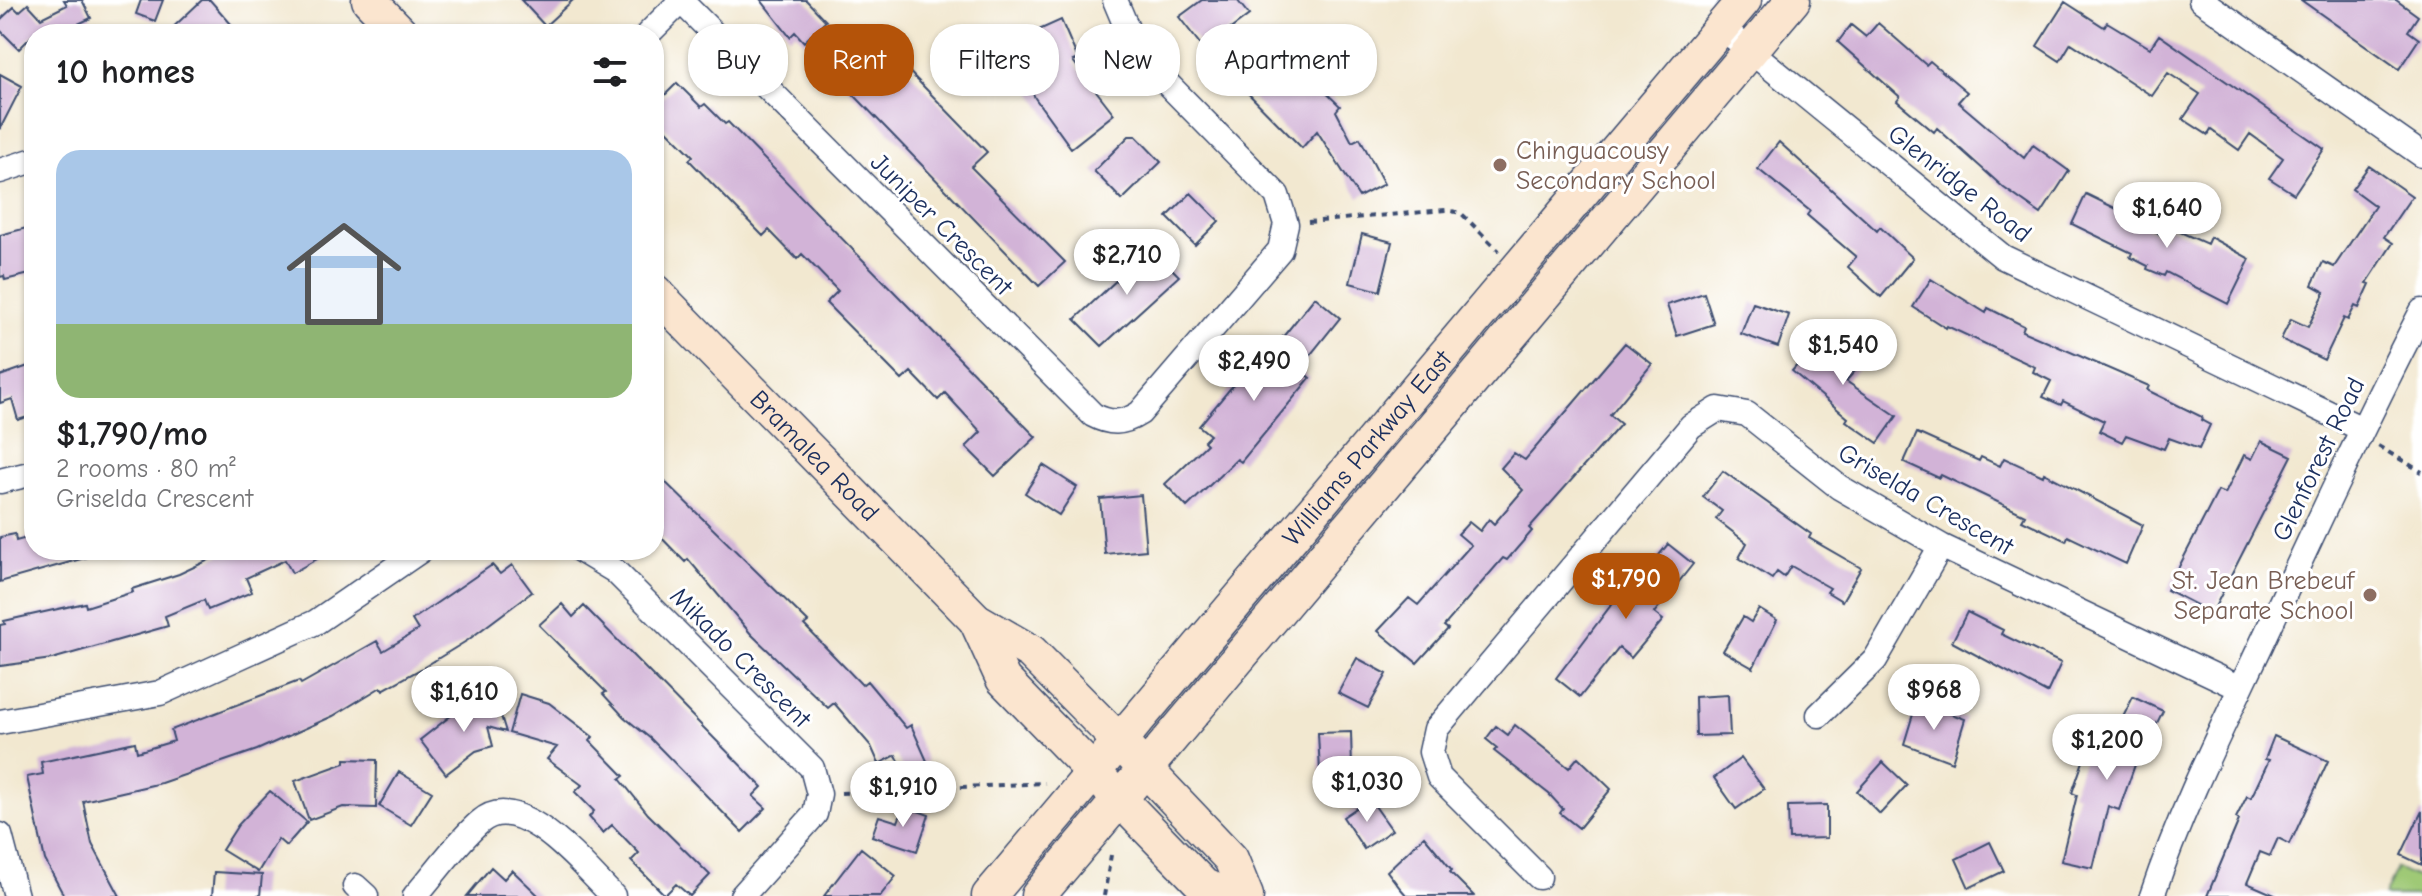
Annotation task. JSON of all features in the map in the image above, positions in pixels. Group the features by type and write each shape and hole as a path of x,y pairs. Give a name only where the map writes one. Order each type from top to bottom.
{"main road":[{"path":"369,0 392,24"},
{"name":"Williams Parkway East","path":"989,896 1744,0"},
{"name":"Williams Parkway East","path":"1038,896 1793,0"},
{"name":"Bramalea Road","path":"664,301 976,620 1031,652 1118,740 1231,859 1246,896"},
{"name":"Bramalea Road","path":"976,620 1003,679 1204,886 1228,896"}],"street":[{"path":"658,24 682,0"},
{"name":"Juniper Crescent","path":"682,0 1093,415 1106,422 1126,422 1140,413 1280,250 1286,224"},
{"path":"1115,0 1150,66 1277,195 1286,224"},
{"path":"2201,0 2422,155"},
{"name":"Glenridge Road","path":"1721,27 2003,257 2360,432"},
{"path":"0,171 24,163"},
{"name":"Glenforest Road","path":"2152,896 2172,838 2240,688 2360,432 2422,311"},
{"name":"Griselda Crescent","path":"1539,877 1439,777 1431,752 1436,729 1691,426 1718,409 1747,414 1839,487 1941,546 2240,688"},
{"path":"0,481 24,475"},
{"path":"1819,715 1875,660 1941,546"},
{"path":"0,722 160,693 316,622 406,560"},
{"name":"Mikado Crescent","path":"597,560 615,571 812,768 819,794"},
{"path":"742,896 815,814 819,794"},
{"path":"415,896 482,819 509,812 530,818 613,896"},
{"path":"0,835 8,877 16,896"}],"path":[{"path":"1286,224 1446,210 1461,213 1518,267"},
{"path":"2360,432 2422,472"},
{"path":"819,794 1045,783"},
{"path":"1104,896 1111,855"}],"green space":[{"path":"2397,868 2422,880 2422,896 2384,896"}],"building":[{"path":"64,0 82,0 91,18 78,24 24,24 24,44 19,49 0,30 0,20 14,7 19,12 28,4 41,18 67,5"},
{"path":"141,0 163,0 155,21 136,14"},
{"path":"202,0 210,0 231,24 177,24"},
{"path":"521,0 573,0 547,24 543,24"},
{"path":"761,0 806,0 826,21 823,24 804,24 804,42 795,32 790,37 788,24 780,24"},
{"path":"1202,0 1237,0 1249,15 1237,24 1196,24 1196,39 1179,17"},
{"path":"2301,0 2396,0 2418,16 2408,31 2419,39 2399,69"},
{"path":"2065,2 2104,27 2107,22 2150,48 2159,35 2324,149 2294,194 2269,178 2283,158 2250,134 2239,150 2211,130 2208,135 2183,119 2200,94 2168,73 2152,96 2071,43 2060,61 2037,46"},
{"path":"1061,20 1075,52 1075,96 1100,96 1114,114 1071,148 1034,96 1059,96 1059,24 1052,24"},
{"path":"1878,23 1926,65 1930,61 1967,92 1958,102 2024,158 2033,145 2069,171 2041,214 2004,188 1937,128 1934,132 1897,101 1900,97 1838,42 1851,25 1866,37"},
{"path":"0,74 22,86 0,129"},
{"path":"914,77 987,152 971,167 1065,262 1039,286 855,96 914,96"},
{"path":"677,83 701,107 705,104 725,124 728,122 1036,437 995,476 966,447 981,432 945,393 938,400 911,372 902,380 826,303 838,291 802,254 797,259 769,230 763,236 689,160 693,156 664,127 664,96"},
{"path":"1251,96 1330,96 1340,106 1336,111 1352,142 1360,138 1384,184 1359,197 1317,131 1302,148"},
{"path":"1129,136 1136,136 1161,162 1122,200 1094,171"},
{"path":"1779,142 1877,231 1880,227 1913,258 1881,297 1848,267 1856,257 1807,215 1810,211 1758,169"},
{"path":"2369,166 2412,196 2384,237 2393,243 2367,283 2370,284 2359,308 2355,306 2348,320 2344,318 2324,360 2281,339 2291,319 2308,327 2325,292 2312,285 2323,262 2334,267 2375,206 2352,189"},
{"path":"1191,193 1219,221 1195,245 1167,217"},
{"path":"2086,194 2121,211 2119,215 2164,236 2169,227 2207,244 2210,237 2250,259 2228,304 2166,272 2164,276 2147,269 2148,266 2130,257 2132,253 2072,224"},
{"path":"24,229 24,275 5,280 4,276 0,277 0,235"},
{"path":"1362,234 1392,242 1380,291 1350,283"},
{"path":"1151,248 1179,276 1102,346 1075,319"},
{"path":"1931,279 1986,313 1988,308 2024,326 2022,331 2149,386 2147,390 2202,417 2201,420 2210,425 2199,449 2169,438 2164,449 2126,435 2122,442 2099,431 2104,421 2063,401 2061,405 2043,397 2051,381 2033,372 2035,367 1946,328 1913,307"},
{"path":"1704,293 1714,324 1677,336 1667,305"},
{"path":"1315,297 1340,318 1299,369 1310,378 1241,462 1237,459 1187,507 1165,484 1207,444 1204,441 1210,435 1199,426 1268,343 1274,348"},
{"path":"1753,303 1789,315 1778,347 1741,334"},
{"path":"1826,332 1862,363 1846,381 1897,416 1878,443 1846,421 1848,418 1792,371"},
{"path":"1625,343 1652,364 1610,415 1621,424 1529,528 1532,531 1507,560 1503,558 1444,626 1448,629 1417,663 1378,631 1409,598 1418,605 1471,545 1458,534 1469,522 1480,531 1489,519 1494,524 1523,490 1501,468 1514,453 1525,460"},
{"path":"24,368 24,418 18,420 12,399 0,403 0,376"},
{"path":"1917,433 1979,461 1981,457 2000,466 2004,458 2043,476 2044,473 2143,525 2126,564 2068,536 2066,541 2022,520 2025,515 1941,475 1939,478 1904,462"},
{"path":"2261,441 2292,456 2212,613 2167,590 2218,491 2225,494 2244,455 2252,459"},
{"path":"1043,465 1077,487 1059,515 1025,493"},
{"path":"1723,471 1811,534 1809,538 1861,568 1842,601 1827,592 1830,588 1791,566 1784,577 1777,572 1772,579 1739,558 1747,543 1716,519 1722,511 1703,497"},
{"path":"664,481 808,622 804,625 862,685 867,681 906,728 911,725 927,761 904,771 896,755 879,764 871,746 834,703 828,708 751,634 688,559 685,562 664,540"},
{"path":"1141,495 1146,550 1105,554 1100,499"},
{"path":"15,534 16,541 24,539 24,560 77,560 0,582 0,537"},
{"path":"1668,544 1693,564 1654,613 1663,620 1631,658 1619,648 1580,697 1556,678 1624,588 1629,592"},
{"path":"209,560 285,560 246,578 252,592 208,610 204,600 165,616 168,626 52,659 0,666 0,625 5,624 4,621 85,603 86,607 179,574"},
{"path":"285,560 315,560 292,573"},
{"path":"492,565 500,574 512,565 532,592 468,640 421,669 383,690 381,687 333,716 257,750 161,783 83,801 92,844 120,896 64,896 45,860 27,777 43,774 41,762 135,742 137,752 174,741 171,730 299,681 301,684 377,641 383,651 418,630 412,620"},
{"path":"562,604 573,617 584,606 762,787 753,796 766,808 742,832 651,739 624,717 603,694 606,692 539,625"},
{"path":"1759,609 1777,620 1753,668 1723,651 1743,617 1751,622"},
{"path":"1967,612 2003,630 2001,634 2061,663 2047,693 1952,642"},
{"path":"1357,658 1387,674 1368,708 1338,693"},
{"path":"520,694 549,703 593,737 590,741 624,776 620,779 648,814 710,875 690,896 676,884 665,895 631,861 639,853 612,825 603,833 589,817 594,811 575,792 582,785 547,759 557,747 509,733"},
{"path":"1728,695 1730,735 1696,736 1695,697"},
{"path":"495,697 506,732 488,727 493,746 476,751 446,774 420,740 462,707"},
{"path":"2133,697 2163,711 2145,747 2142,745 2119,810 2108,806 2093,868 2061,861 2077,795 2072,793 2088,747 2105,753"},
{"path":"1917,701 1965,719 1952,762 1904,744"},
{"path":"1515,725 1569,768 1578,757 1611,789 1579,828 1560,813 1563,809 1549,794 1494,751 1497,748 1486,739 1496,726 1508,735"},
{"path":"1351,732 1352,770 1320,772 1318,733"},
{"path":"2274,736 2328,761 2290,844 2278,838 2270,856 2260,852 2247,883 2277,896 2207,896 2239,820 2236,818 2247,796 2251,798 2269,760 2265,759"},
{"path":"1741,758 1764,789 1736,809 1714,778"},
{"path":"345,759 377,760 376,808 343,807 309,820 295,781 345,763"},
{"path":"1883,762 1907,785 1880,814 1857,791"},
{"path":"399,772 432,792 411,825 379,806"},
{"path":"270,791 307,822 286,846 278,839 258,872 222,850 238,825"},
{"path":"1370,799 1392,830 1364,849 1343,817"},
{"path":"1827,805 1827,838 1789,839 1788,806"},
{"path":"904,806 929,815 917,851 872,836 879,816 898,822"},
{"path":"2422,811 2422,865 2401,855"},
{"path":"1424,836 1452,870 1450,872 1474,896 1407,896 1400,888 1387,871"},
{"path":"1990,842 2004,871 1969,888 1956,859"},
{"path":"861,848 896,876 880,896 824,896"},
{"path":"491,867 504,879 512,870 539,896 467,896"},
{"path":"214,872 262,875 260,896 212,896"}],"place":[{"name":"Chinguacousy Secondary School","path":"1500,165"},
{"name":"St. Jean Brebeuf Separate School","path":"2370,595"}]}
